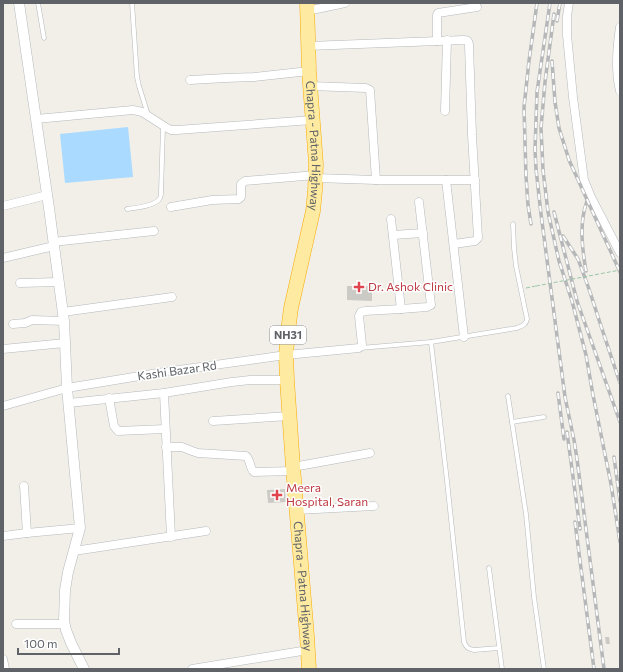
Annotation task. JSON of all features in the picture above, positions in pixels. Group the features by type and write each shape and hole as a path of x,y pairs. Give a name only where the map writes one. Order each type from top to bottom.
{"highway":[{"name":"Chapra - Patna Highway","path":"307,7 310,86 316,176 313,211 291,308 286,355 293,469 309,669"}],"street":[{"path":"19,3 59,282 80,528 68,572 65,590 65,624 71,643 84,669"},
{"path":"307,7 345,3"},
{"path":"568,3 567,22 570,65 584,180 591,197 620,253"},
{"path":"436,41 438,13 477,7"},
{"path":"620,27 617,70 620,92"},
{"path":"445,111 447,40"},
{"path":"308,46 447,40 466,40 469,43 472,135 478,238 475,241 454,244"},
{"path":"190,80 254,78 310,71"},
{"path":"310,86 366,88 370,90 376,180"},
{"path":"36,119 125,110 142,112 171,130 313,120"},
{"path":"172,207 212,200 239,199 241,197 242,184 245,181 316,176 376,180 475,180"},
{"path":"446,180 464,337"},
{"path":"3,206 47,195"},
{"path":"360,348 362,344 359,316 361,312 401,310 427,307 430,305 419,202"},
{"path":"391,219 401,310"},
{"path":"3,258 53,244 154,231"},
{"path":"393,235 423,233"},
{"path":"20,283 59,282"},
{"path":"13,324 24,323 32,320 63,317 172,297"},
{"path":"3,350 65,343"},
{"name":"Kashi Bazar Rd","path":"3,406 67,388 157,373 286,355 360,348"},
{"path":"69,403 164,393 250,380 287,380"},
{"path":"164,393 171,537"},
{"path":"109,398 114,426 118,431 165,429"},
{"path":"213,421 290,416"},
{"path":"166,447 182,447 198,452 246,456 249,459 254,472 293,469 370,454"},
{"path":"24,486 27,533"},
{"path":"297,510 374,506"},
{"path":"3,536 80,528"},
{"path":"74,551 206,532"},
{"path":"16,624 65,624"},
{"path":"192,669 308,650"},
{"path":"3,659 5,669"}],"lane":[{"path":"38,3 44,38"},
{"path":"132,3 137,77 149,116"},
{"path":"127,209 151,205 160,199 164,126"},
{"path":"360,348 430,342 517,328 524,325 527,322 527,319 515,258 514,224"},
{"path":"430,342 447,480 464,642 467,648 474,650 499,648"},
{"path":"508,396 526,514 534,597 544,669"},
{"path":"512,422 544,417"},
{"path":"489,568 502,669"}],"path":[{"path":"521,288 620,270"}],"water":[{"path":"128,127 133,177 65,183 60,134"}],"building":[{"path":"347,286 372,286 372,301 347,300"},
{"path":"285,489 286,502 268,503 267,490"},
{"path":"605,637 609,637 610,644 606,644"}],"railway":[{"path":"531,224 526,176 524,107 537,3"},
{"path":"550,3 537,92 535,150 536,169 565,397 577,459 604,669"},
{"path":"557,21 560,3"},
{"path":"554,14 545,82 541,128 543,170 548,212 559,261 572,301 586,355 611,484 620,542"},
{"path":"552,61 555,102 559,128 569,160 620,272"},
{"path":"586,271 582,245 582,227 584,209 587,201"},
{"path":"554,212 577,301 620,422"},
{"path":"563,236 578,259 620,383"},
{"path":"558,393 564,439"},
{"path":"567,432 580,529"},
{"path":"614,457 620,501"},
{"path":"575,522 594,669"}],"place":[{"name":"Dr. Ashok Clinic","path":"359,287"},
{"name":"Meera Hospital, Saran","path":"277,495"}]}
